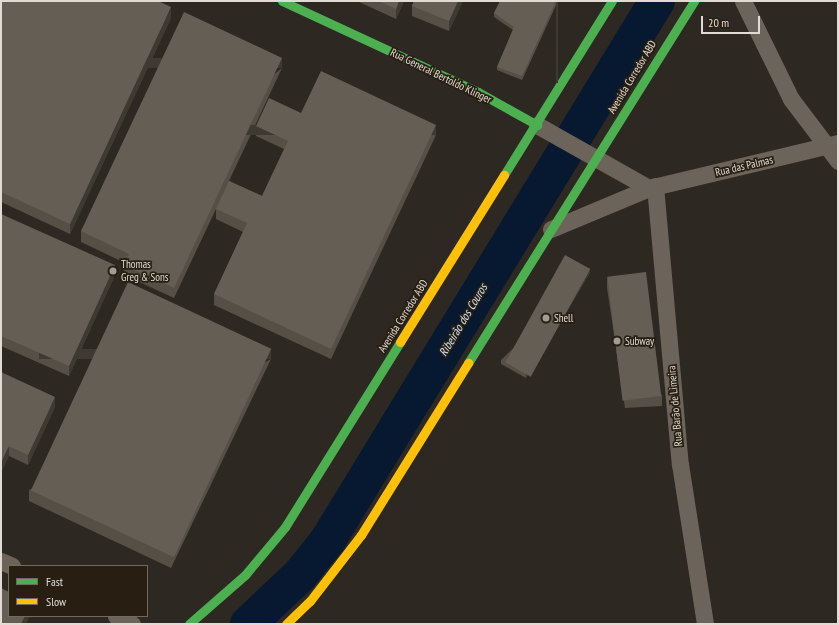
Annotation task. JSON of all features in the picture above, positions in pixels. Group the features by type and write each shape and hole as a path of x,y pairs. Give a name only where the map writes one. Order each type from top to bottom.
{"main road":[{"name":"Rua General Bertoldo Klinger","path":"282,1 478,92 543,128"},
{"name":"Avenida Corredor ABD","path":"286,624 310,601 361,535 550,229 589,154 694,1"},
{"name":"Avenida Corredor ABD","path":"189,624 244,575 286,527 543,128 607,4"}],"street":[{"path":"743,1 791,98 833,144 838,161"},
{"name":"Rua General Bertoldo Klinger","path":"543,128 589,154"},
{"name":"Rua das Palmas","path":"550,229 652,187 833,144"},
{"path":"589,154 652,187"},
{"name":"Rua Barão de Limeira","path":"652,187 680,464 706,624"},
{"path":"118,617 132,624"}],"building":[{"path":"1,1 158,1 171,7 70,224 1,192"},
{"path":"379,1 399,1 396,9"},
{"path":"414,1 458,1 449,21 412,6"},
{"path":"500,1 556,1 522,76 497,67 514,27 494,13"},
{"path":"184,12 282,58 174,288 124,265 129,254 81,231"},
{"path":"321,71 436,125 331,349 214,294 247,223 216,209 229,181 262,196 288,141 256,126 269,98 301,113"},
{"path":"1,214 115,265 69,366 1,336"},
{"name":"Shell","path":"565,255 590,269 531,377 505,363"},
{"path":"646,272 661,396 623,401 607,277"},
{"path":"128,282 271,349 174,557 31,490"},
{"path":"1,372 55,397 28,455 9,446 1,463"},
{"path":"1,588 8,592 8,617 24,617 21,624 1,624"}],"waterway":[{"name":"Ribeirão dos Couros","path":"248,624 300,575 328,540 657,1"}],"traffic: fast":[{"path":"282,1 478,92 537,125"},
{"path":"504,175 612,1"},
{"path":"468,363 694,1"},
{"path":"189,624 245,575 285,527 400,342"}],"traffic: slow":[{"path":"400,342 504,175"},
{"path":"286,624 310,601 361,535 468,363"}],"place":[{"name":"Thomas Greg & Sons","path":"113,271"},
{"name":"Shell","path":"546,318"},
{"name":"Subway","path":"617,341"}]}
